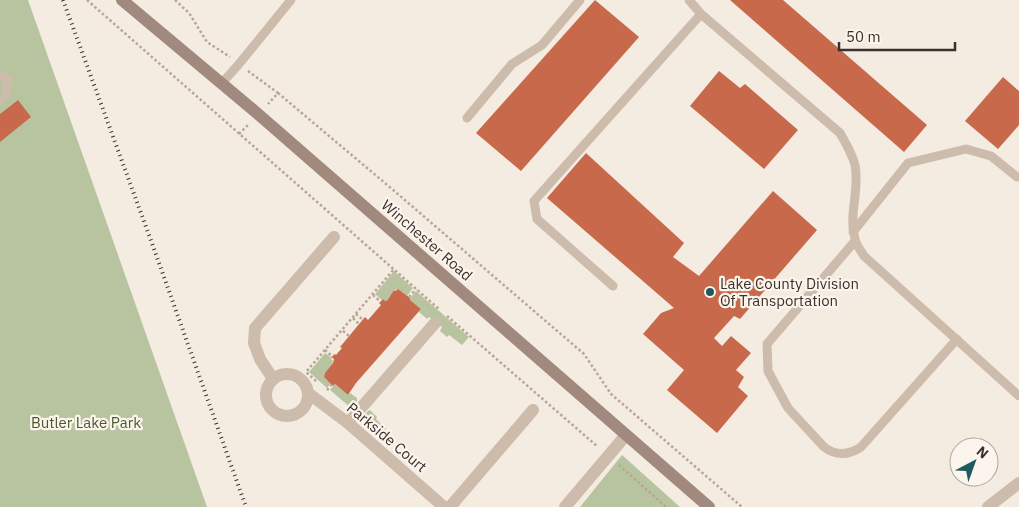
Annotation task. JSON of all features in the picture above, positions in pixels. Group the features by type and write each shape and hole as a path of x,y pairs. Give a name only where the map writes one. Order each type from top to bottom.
{"main road":[{"name":"Winchester Road","path":"122,0 222,83 710,507"}],"street":[{"path":"308,393 305,406 294,416 279,416 272,412 265,399 265,391 273,379 260,359 254,343 256,328 334,237"},
{"path":"348,424 435,323"},
{"name":"Parkside Court","path":"273,379 279,375 286,374 298,377 303,381 308,393 348,424 444,507"},
{"path":"450,507 533,410"},
{"path":"565,507 626,434"},
{"path":"988,507 1019,483"}],"lane":[{"path":"222,83 240,64 291,0"},
{"path":"467,118 512,64 542,44 580,0"},
{"path":"689,0 701,14 840,133 850,149 855,166 856,183 852,224 854,237 864,256 1019,396"},
{"path":"613,286 536,218 534,201 701,14"},
{"path":"0,76 8,79 5,96 0,100"},
{"path":"956,339 861,447 854,452 844,454 836,453 826,448 788,408 768,371 767,344 854,237 908,163 966,149 991,156 1017,177"}],"path":[{"path":"87,0 666,507"},
{"path":"278,94 400,195 584,354 611,394 742,507"},
{"path":"320,384 306,372 394,269"},
{"path":"409,297 416,288"},
{"path":"373,294 381,302"},
{"path":"356,314 363,320"},
{"path":"352,318 359,324"},
{"path":"342,330 349,336"},
{"path":"325,350 333,357"},
{"path":"327,390 332,384"}],"green space":[{"name":"Butler Lake Park","path":"0,0 28,0 207,507 0,507"},
{"path":"394,271 413,288 407,296 398,289 394,290 388,301 382,300 375,294"},
{"path":"416,291 469,337 462,345 449,335 447,337 440,331 442,327 419,312 421,309 410,300"},
{"path":"325,353 333,361 324,377 331,383 327,388 309,372"},
{"path":"335,384 348,395 350,393 357,398 357,401 350,407 330,390"},
{"path":"370,410 386,429 385,431 387,432 383,436 362,418"},
{"path":"622,455 680,507 580,507"}],"building":[{"path":"595,0 639,37 521,171 476,133"},
{"path":"730,0 783,0 927,125 904,152"},
{"path":"719,71 740,88 745,84 798,130 764,169 690,106"},
{"path":"1003,77 1019,91 1019,125 998,149 965,121"},
{"path":"18,100 31,117 0,142 0,114"},
{"name":"Lake County Division Of Transportation","path":"586,153 684,243 673,257 699,276 773,191 817,230 740,319 734,316 714,338 722,346 731,336 751,353 736,370 744,377 738,387 748,396 717,433 667,390 684,370 643,334 661,313 674,308 547,198"},
{"path":"398,289 421,309 356,383 348,395 335,384 333,386 324,377 333,363 334,359 331,357 336,355 342,348 340,347 365,317 368,320 381,305 379,303 383,299 387,301 394,290"}],"railway":[{"path":"63,0 246,507"}],"place":[{"name":"Lake County Division Of Transportation","path":"710,292"}]}
